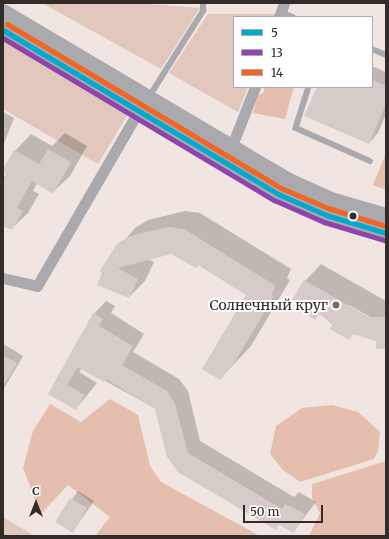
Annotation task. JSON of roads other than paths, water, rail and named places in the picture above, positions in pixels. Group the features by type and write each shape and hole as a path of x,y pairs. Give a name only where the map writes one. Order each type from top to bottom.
{"main road":[{"path":"3,12 144,103 278,194 326,215 386,234"},
{"path":"3,30 331,200 386,216"}],"street":[{"path":"231,148 255,88"},
{"path":"3,278 37,286 144,103"}],"lane":[{"path":"144,103 203,11 203,3"},
{"path":"281,11 291,16"},
{"path":"373,49 386,55"},
{"path":"309,88 296,128 370,161"}],"place":[{"name":"Солнечный круг","path":"336,305"}]}
